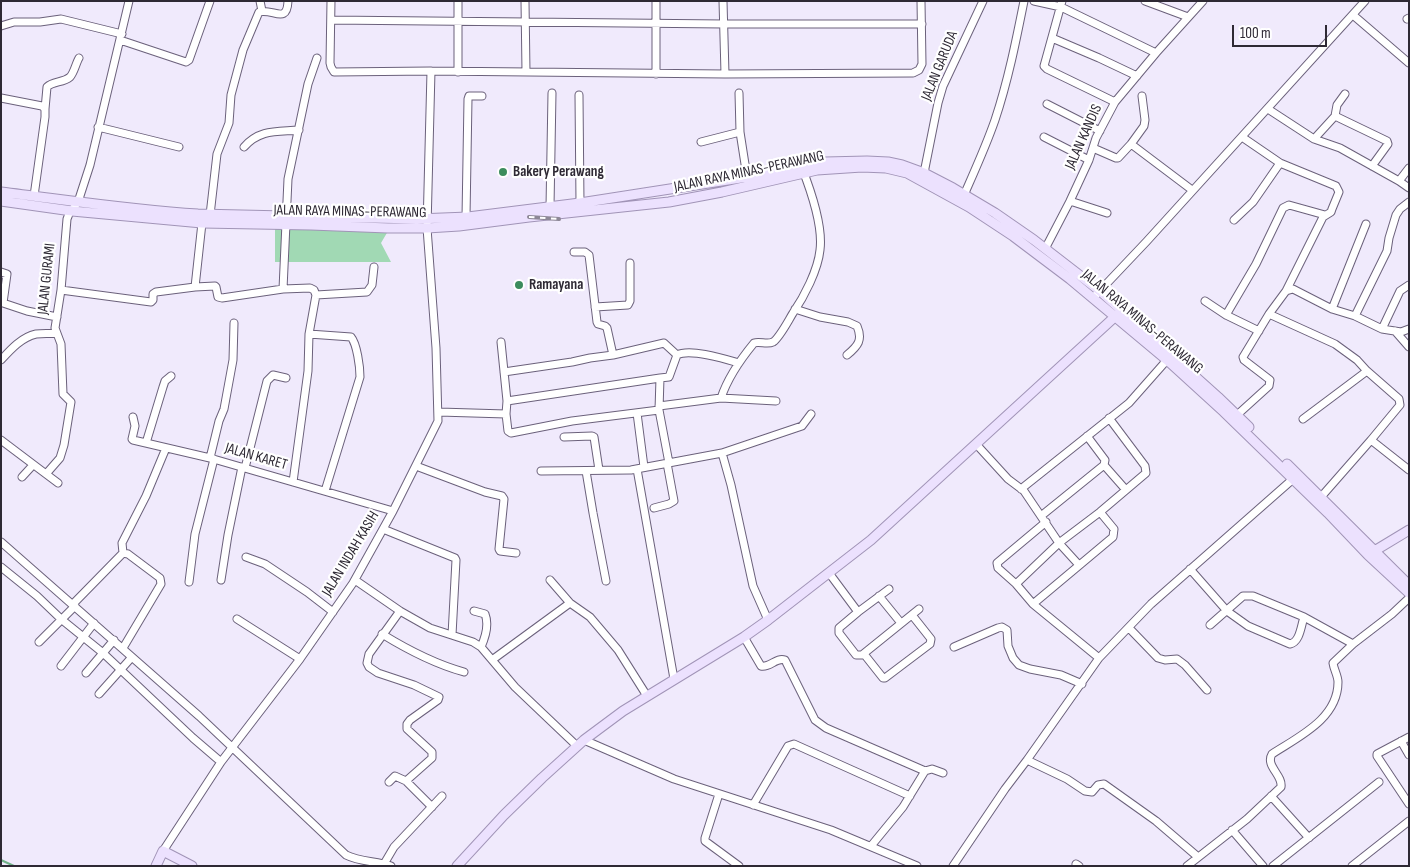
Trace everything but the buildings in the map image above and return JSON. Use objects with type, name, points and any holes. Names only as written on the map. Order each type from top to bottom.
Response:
[{"type":"main road","name":"JALAN RAYA MINAS-PERAWANG","points":[[1,192],[162,212],[286,220],[427,223],[459,226],[668,202],[722,192],[825,162],[881,162],[902,165],[924,173],[995,213],[1045,248],[1100,291],[1118,314],[1224,412],[1328,513],[1409,585]]},
{"type":"main road","name":"JALAN RAYA MINAS-PERAWANG","points":[[427,223],[580,203],[802,169],[862,167],[886,168],[907,173],[969,207],[1013,236],[1093,298],[1118,314],[1171,354],[1321,497],[1409,593]]},
{"type":"main road","name":"JALAN RAYA MINAS-PERAWANG","points":[[1,201],[72,211],[202,223],[286,220]]},
{"type":"main road","points":[[457,866],[504,815],[581,743],[623,711],[744,637],[871,540],[1118,314]]},
{"type":"main road","points":[[1371,553],[1409,530]]},
{"type":"main road","points":[[156,866],[163,851],[192,866]]},
{"type":"street","name":"JALAN GURAMI","points":[[46,474],[60,458],[71,402],[63,394],[61,344],[55,328],[61,290],[66,229],[69,214],[78,202],[90,165],[129,1]]},
{"type":"street","points":[[1,26],[14,22],[40,22],[61,19],[121,37],[188,62],[210,1]]},
{"type":"street","points":[[260,1],[262,11]]},
{"type":"street","points":[[210,215],[217,154],[229,123],[231,94],[240,59],[258,12],[285,13],[288,10],[288,1]]},
{"type":"street","points":[[331,1],[330,63],[334,72],[431,71],[656,74],[913,73],[919,70],[922,64],[921,1]]},
{"type":"street","points":[[458,1],[458,72]]},
{"type":"street","points":[[525,1],[526,72]]},
{"type":"street","points":[[656,1],[656,74]]},
{"type":"street","points":[[723,1],[725,74]]},
{"type":"street","name":"JALAN GARUDA","points":[[924,173],[943,86],[983,1]]},
{"type":"street","points":[[964,195],[984,151],[995,119],[1010,66],[1024,1]]},
{"type":"street","points":[[1034,1],[1062,4],[1156,52]]},
{"type":"street","points":[[1145,1],[1188,17]]},
{"type":"street","name":"JALAN KANDIS","points":[[1045,248],[1070,201],[1100,131],[1115,102],[1156,52],[1203,1]]},
{"type":"street","points":[[1093,298],[1242,138],[1365,1]]},
{"type":"street","points":[[1062,4],[1044,63],[1046,68],[1115,102]]},
{"type":"street","points":[[1354,15],[1409,63]]},
{"type":"street","points":[[330,20],[922,24]]},
{"type":"street","points":[[1052,38],[1137,76]]},
{"type":"street","points":[[34,196],[45,118],[47,87],[52,83],[71,76],[79,58]]},
{"type":"street","points":[[283,289],[288,178],[308,84],[316,58]]},
{"type":"street","name":"JALAN INDAH KASIH","points":[[163,851],[231,747],[300,659],[355,580],[435,430],[439,412],[427,223],[431,71]]},
{"type":"street","points":[[550,207],[552,93]]},
{"type":"street","points":[[739,93],[740,132],[747,177]]},
{"type":"street","points":[[1314,139],[1335,116],[1337,105],[1345,94]]},
{"type":"street","points":[[579,95],[580,203]]},
{"type":"street","points":[[466,217],[468,99],[469,96],[482,96]]},
{"type":"street","points":[[1093,148],[1118,158],[1132,144],[1144,126],[1142,96]]},
{"type":"street","points":[[1,98],[42,106],[45,109]]},
{"type":"street","points":[[1047,104],[1100,131]]},
{"type":"street","points":[[1268,109],[1314,139],[1340,148],[1409,188]]},
{"type":"street","points":[[1335,116],[1387,141],[1388,144],[1372,166]]},
{"type":"street","points":[[98,127],[179,147]]},
{"type":"street","points":[[244,147],[260,134],[299,130]]},
{"type":"street","points":[[701,142],[740,132]]},
{"type":"street","points":[[1044,137],[1089,160]]},
{"type":"street","points":[[1237,415],[1269,386],[1270,380],[1244,360],[1243,357],[1269,314],[1286,291],[1323,217],[1331,212],[1339,192],[1336,186],[1280,163],[1242,138]]},
{"type":"street","points":[[1132,144],[1192,190]]},
{"type":"street","points":[[1234,220],[1253,202],[1280,163]]},
{"type":"street","points":[[1398,181],[1409,168]]},
{"type":"street","points":[[721,398],[726,383],[756,342],[769,343],[775,340],[795,309],[812,277],[818,260],[820,238],[814,204],[802,169]]},
{"type":"street","points":[[1070,201],[1107,213]]},
{"type":"street","points":[[1355,316],[1387,251],[1396,215],[1409,202]]},
{"type":"street","points":[[1226,315],[1256,264],[1284,208],[1289,205],[1325,215]]},
{"type":"street","points":[[195,286],[202,223]]},
{"type":"street","points":[[1332,309],[1366,224]]},
{"type":"street","points":[[574,252],[585,252],[589,255],[598,323],[607,328],[613,355]]},
{"type":"street","points":[[595,307],[628,305],[630,301],[630,263]]},
{"type":"street","points":[[316,295],[366,292],[372,285],[374,267]]},
{"type":"street","points":[[1,272],[7,274],[3,303],[27,312],[57,317]]},
{"type":"street","points":[[1382,328],[1400,291],[1409,285]]},
{"type":"street","points":[[61,290],[146,302],[152,301],[153,294],[156,292],[195,286],[215,286],[218,297],[222,298],[283,289],[310,288],[314,290],[316,295],[309,334],[308,371],[293,482]]},
{"type":"street","points":[[1286,291],[1292,289],[1332,309],[1355,316],[1382,328],[1395,332],[1409,329]]},
{"type":"street","points":[[1205,301],[1226,315],[1259,332]]},
{"type":"street","points":[[795,309],[857,326],[860,339],[857,346],[847,355]]},
{"type":"street","points":[[1269,314],[1336,344],[1358,360],[1367,371],[1399,399],[1400,405],[1321,497]]},
{"type":"street","points":[[189,582],[195,534],[219,422],[224,409],[233,360],[234,323]]},
{"type":"street","points":[[1395,332],[1409,347]]},
{"type":"street","points":[[1,360],[15,345],[27,338],[37,334],[56,333]]},
{"type":"street","points":[[309,334],[351,337],[360,371],[360,378],[326,491]]},
{"type":"street","points":[[501,342],[507,401],[506,414],[508,431],[511,433],[572,421],[637,413],[721,398],[776,402]]},
{"type":"street","points":[[504,372],[613,355],[664,343],[677,355]]},
{"type":"street","points":[[507,401],[669,377],[677,355],[682,352],[712,356],[739,363]]},
{"type":"street","points":[[1021,489],[1129,403],[1167,360]]},
{"type":"street","points":[[1303,419],[1367,371]]},
{"type":"street","points":[[221,580],[228,535],[243,467],[267,381],[273,375],[286,378]]},
{"type":"street","points":[[133,417],[135,426],[132,440],[146,443],[165,381],[171,376]]},
{"type":"street","points":[[654,508],[673,503],[659,408],[660,378]]},
{"type":"street","points":[[439,412],[506,414]]},
{"type":"street","points":[[637,413],[640,468],[674,679]]},
{"type":"street","points":[[541,471],[606,471],[640,468],[722,453],[802,426],[811,414]]},
{"type":"street","points":[[1016,584],[1059,543],[1100,512],[1146,473],[1145,466],[1109,418]]},
{"type":"street","points":[[1087,436],[1105,460],[1104,465],[1126,490]]},
{"type":"street","points":[[564,437],[594,437],[600,470]]},
{"type":"street","points":[[1,440],[58,483]]},
{"type":"street","points":[[1371,440],[1409,470]]},
{"type":"street","name":"JALAN KARET","points":[[146,443],[212,458],[393,511]]},
{"type":"street","points":[[976,444],[1008,479],[1029,496],[1059,543],[1079,565]]},
{"type":"street","points":[[39,642],[123,553],[122,543],[146,496],[166,448]]},
{"type":"street","points":[[722,453],[753,586],[768,620]]},
{"type":"street","points":[[22,477],[33,465]]},
{"type":"street","points":[[1041,516],[1104,465]]},
{"type":"street","points":[[416,466],[485,492],[502,496],[504,499],[498,550],[516,553]]},
{"type":"street","points":[[586,471],[606,581]]},
{"type":"street","points":[[953,866],[1004,789],[1100,658],[1151,604],[1190,569],[1208,556],[1293,479]]},
{"type":"street","points":[[1033,604],[1110,541],[1114,535],[1114,529],[1100,512]]},
{"type":"street","points":[[1046,522],[997,563],[998,568],[1016,584],[1033,604],[1100,658]]},
{"type":"street","points":[[382,530],[455,558],[452,635]]},
{"type":"street","points":[[1,542],[199,716],[346,855],[360,861],[388,865],[394,847],[442,796]]},
{"type":"street","points":[[123,553],[128,554],[162,581],[123,648]]},
{"type":"street","points":[[246,557],[265,564],[333,612]]},
{"type":"street","points":[[1,567],[103,653],[221,762]]},
{"type":"street","points":[[1190,569],[1227,611],[1248,626],[1290,644],[1294,644],[1297,641],[1304,617]]},
{"type":"street","points":[[829,573],[858,612]]},
{"type":"street","points":[[355,580],[430,628],[473,642],[480,647],[515,687],[581,743],[674,779],[830,830],[917,866]]},
{"type":"street","points":[[550,580],[570,603],[590,617],[618,650],[647,696]]},
{"type":"street","points":[[888,588],[839,628],[839,632],[856,655],[864,654],[919,609]]},
{"type":"street","points":[[1210,625],[1243,596],[1250,595],[1304,617],[1353,644]]},
{"type":"street","points":[[879,596],[902,623]]},
{"type":"street","points":[[1187,866],[1246,819],[1281,787],[1282,781],[1270,762],[1272,754],[1311,729],[1328,712],[1336,699],[1338,682],[1334,663],[1353,644],[1392,614],[1409,598]]},
{"type":"street","points":[[492,660],[570,603]]},
{"type":"street","points":[[400,610],[368,654],[367,663],[369,667],[378,673],[414,685],[439,697],[438,700],[407,724],[407,729],[433,755],[406,781]]},
{"type":"street","points":[[474,612],[485,614],[487,617],[485,637],[480,647]]},
{"type":"street","points":[[864,654],[883,678],[885,678],[930,644],[931,639],[912,615]]},
{"type":"street","points":[[237,619],[300,659]]},
{"type":"street","points":[[61,666],[94,623]]},
{"type":"street","points":[[954,647],[1002,627],[1007,630],[1008,646],[1019,665],[1030,669],[1061,674],[1082,684]]},
{"type":"street","points":[[1129,628],[1158,658],[1165,660],[1177,659],[1185,665],[1207,690]]},
{"type":"street","points":[[382,634],[412,652],[464,672]]},
{"type":"street","points":[[744,637],[761,666],[768,666],[779,659],[785,660],[815,720],[826,728],[925,771],[932,769],[943,773]]},
{"type":"street","points":[[86,673],[114,640]]},
{"type":"street","points":[[99,694],[132,656]]},
{"type":"street","points":[[1409,737],[1377,754],[1409,804]]},
{"type":"street","points":[[1401,741],[1409,755]]},
{"type":"street","points":[[753,805],[788,746],[794,744],[910,796]]},
{"type":"street","points":[[1027,760],[1067,779],[1085,791],[1092,792],[1098,785],[1104,784],[1156,821],[1198,857]]},
{"type":"street","points":[[871,846],[903,807],[925,771]]},
{"type":"street","points":[[389,782],[395,776],[406,781],[432,807]]},
{"type":"street","points":[[1273,866],[1379,782]]},
{"type":"street","points":[[718,794],[705,841],[739,866]]},
{"type":"street","points":[[1271,796],[1308,838]]},
{"type":"street","points":[[1352,866],[1409,822]]},
{"type":"street","points":[[1232,830],[1262,866]]},
{"type":"green space","points":[[275,222],[391,226],[381,243],[391,262],[275,262]]},
{"type":"waterway","points":[[1,860],[14,866]]},
{"type":"railway","points":[[529,217],[559,219]]},
{"type":"place","name":"Bakery Perawang","points":[[503,172]]},
{"type":"place","name":"Ramayana","points":[[519,285]]}]
